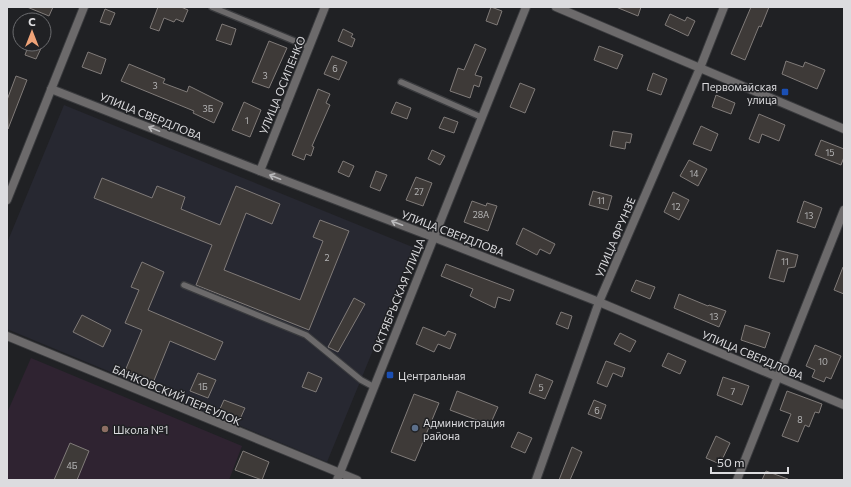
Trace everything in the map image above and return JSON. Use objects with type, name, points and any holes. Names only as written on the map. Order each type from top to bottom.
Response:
[{"type":"street","points":[[7,200],[84,7]]},
{"type":"street","name":"УЛИЦА ОСИПЕНКО","points":[[260,171],[325,7]]},
{"type":"street","name":"ОКТЯБРЬСКАЯ УЛИЦА","points":[[338,477],[526,7]]},
{"type":"street","points":[[556,7],[844,129]]},
{"type":"street","name":"УЛИЦА ФРУНЗЕ","points":[[536,480],[599,302],[700,68],[724,7]]},
{"type":"street","name":"УЛИЦА СВЕРДЛОВА","points":[[51,89],[599,302],[844,405]]},
{"type":"street","points":[[737,480],[844,210]]},
{"type":"street","name":"БАНКОВСКИЙ ПЕРЕУЛОК","points":[[7,336],[338,477],[357,480]]},
{"type":"lane","points":[[212,7],[309,47]]},
{"type":"lane","points":[[401,82],[481,117]]},
{"type":"lane","points":[[184,285],[306,335],[361,380],[374,387]]},
{"type":"shaded area","points":[[64,105],[415,248],[327,462],[7,329],[7,243]]},
{"type":"shaded area","name":"Школа №1","points":[[31,358],[242,446],[229,480],[7,480],[7,413]]},
{"type":"building","points":[[27,7],[53,7],[51,12],[39,12]]},
{"type":"building","points":[[158,7],[181,7],[188,10],[183,22],[176,19],[174,22],[164,18],[159,31],[150,28]]},
{"type":"building","points":[[491,7],[502,11],[497,25],[486,21]]},
{"type":"building","points":[[616,7],[641,7],[638,16]]},
{"type":"building","points":[[751,7],[769,7],[761,27],[759,26],[745,60],[731,54]]},
{"type":"building","points":[[105,9],[115,13],[110,25],[100,22]]},
{"type":"building","points":[[670,14],[685,21],[687,17],[695,21],[688,36],[665,25]]},
{"type":"building","points":[[222,24],[236,29],[231,45],[216,40]]},
{"type":"building","points":[[343,29],[353,34],[351,37],[355,39],[352,47],[338,41]]},
{"type":"building","points":[[269,41],[287,48],[269,88],[252,82]]},
{"type":"building","points":[[475,44],[486,49],[475,75],[482,77],[479,87],[474,85],[470,98],[450,91],[458,68],[464,70]]},
{"type":"building","points":[[599,46],[623,55],[617,69],[594,60]]},
{"type":"building","points":[[26,52],[39,52],[36,59],[25,55]]},
{"type":"building","points":[[88,52],[106,59],[101,74],[82,67]]},
{"type":"building","points":[[332,56],[347,62],[339,80],[324,74]]},
{"type":"building","points":[[786,61],[803,67],[805,62],[825,70],[817,89],[782,74]]},
{"type":"building","points":[[129,64],[165,79],[163,83],[187,92],[189,86],[223,103],[214,123],[193,113],[194,111],[121,81]]},
{"type":"building","points":[[653,73],[667,79],[661,95],[647,90]]},
{"type":"building","points":[[16,76],[27,80],[8,129],[7,100]]},
{"type":"building","points":[[520,83],[535,89],[525,113],[510,107]]},
{"type":"building","points":[[318,89],[330,94],[326,103],[330,105],[312,146],[314,147],[311,156],[306,154],[304,160],[292,155]]},
{"type":"building","points":[[716,95],[735,103],[731,114],[712,107]]},
{"type":"building","points":[[244,102],[261,110],[250,137],[232,130]]},
{"type":"building","points":[[396,102],[411,108],[407,119],[391,113]]},
{"type":"building","points":[[759,114],[785,125],[779,141],[762,134],[759,143],[749,139]]},
{"type":"building","points":[[444,117],[458,122],[454,133],[439,128]]},
{"type":"building","points":[[701,126],[718,134],[711,151],[693,144]]},
{"type":"building","points":[[613,131],[632,134],[630,143],[626,142],[625,149],[610,146]]},
{"type":"building","points":[[821,140],[844,149],[844,157],[841,165],[815,155]]},
{"type":"building","points":[[432,150],[445,156],[440,165],[428,159]]},
{"type":"building","points":[[689,160],[707,169],[698,186],[680,176]]},
{"type":"building","points":[[343,161],[354,166],[349,177],[338,172]]},
{"type":"building","points":[[376,171],[387,175],[380,191],[370,187]]},
{"type":"building","points":[[416,177],[432,183],[423,206],[406,200]]},
{"type":"building","points":[[102,178],[152,198],[157,186],[185,197],[181,209],[220,225],[236,186],[280,204],[272,224],[246,213],[224,270],[300,300],[323,241],[313,237],[320,220],[349,231],[309,330],[196,285],[212,245],[94,198]]},
{"type":"building","points":[[593,191],[612,196],[608,210],[589,205]]},
{"type":"building","points":[[673,192],[689,200],[679,220],[664,212]]},
{"type":"building","points":[[472,201],[486,206],[487,203],[497,206],[488,231],[464,222]]},
{"type":"building","points":[[804,201],[822,208],[815,228],[797,222]]},
{"type":"building","points":[[523,228],[555,244],[550,254],[540,249],[537,255],[516,244]]},
{"type":"building","points":[[777,250],[798,255],[795,267],[788,268],[784,282],[769,278]]},
{"type":"building","points":[[142,262],[164,272],[148,310],[223,342],[215,360],[170,341],[153,383],[125,371],[142,330],[125,323],[139,290],[131,287]]},
{"type":"building","points":[[446,264],[514,290],[510,301],[498,297],[495,308],[470,296],[473,289],[441,276]]},
{"type":"building","points":[[844,267],[844,294],[834,290]]},
{"type":"building","points":[[636,280],[655,287],[650,299],[631,291]]},
{"type":"building","points":[[679,294],[708,306],[709,305],[726,311],[719,327],[674,308]]},
{"type":"building","points":[[354,298],[365,304],[338,352],[328,347]]},
{"type":"building","points":[[561,312],[572,316],[568,329],[556,324]]},
{"type":"building","points":[[82,315],[111,330],[103,347],[73,332]]},
{"type":"building","points":[[745,325],[770,333],[765,348],[741,340]]},
{"type":"building","points":[[423,327],[445,336],[448,331],[456,334],[450,349],[438,344],[434,352],[416,344]]},
{"type":"building","points":[[620,333],[636,341],[630,352],[614,344]]},
{"type":"building","points":[[815,345],[841,356],[831,379],[826,377],[824,382],[812,377],[815,370],[806,366]]},
{"type":"building","points":[[668,353],[686,361],[680,374],[662,366]]},
{"type":"building","points":[[606,361],[625,368],[622,377],[613,373],[607,387],[597,383]]},
{"type":"building","points":[[308,372],[322,378],[316,392],[302,387]]},
{"type":"building","points":[[198,373],[216,380],[208,398],[190,391]]},
{"type":"building","points":[[536,374],[553,381],[545,399],[529,393]]},
{"type":"building","points":[[723,377],[749,386],[742,405],[717,395]]},
{"type":"building","points":[[457,391],[498,407],[490,425],[450,410]]},
{"type":"building","points":[[787,391],[822,404],[819,413],[815,412],[809,427],[805,425],[798,442],[782,436],[791,414],[780,410]]},
{"type":"building","name":"Администрация района","points":[[414,394],[439,403],[415,461],[391,452]]},
{"type":"building","points":[[224,400],[245,408],[240,419],[219,411]]},
{"type":"building","points":[[594,400],[606,405],[601,419],[588,414]]},
{"type":"building","points":[[518,432],[532,438],[525,453],[511,447]]},
{"type":"building","points":[[716,436],[730,443],[720,464],[706,458]]},
{"type":"building","points":[[70,443],[89,451],[77,480],[54,480]]},
{"type":"building","points":[[572,447],[582,452],[570,480],[559,480]]},
{"type":"building","points":[[243,451],[269,462],[262,480],[235,470]]},
{"type":"building","points":[[766,471],[788,479],[788,480],[762,480]]},
{"type":"place","name":"Первомайская улица","points":[[785,92]]},
{"type":"place","name":"Центральная","points":[[390,375]]},
{"type":"place","name":"Администрация района","points":[[415,428]]},
{"type":"place","name":"Школа №1","points":[[105,429]]}]
